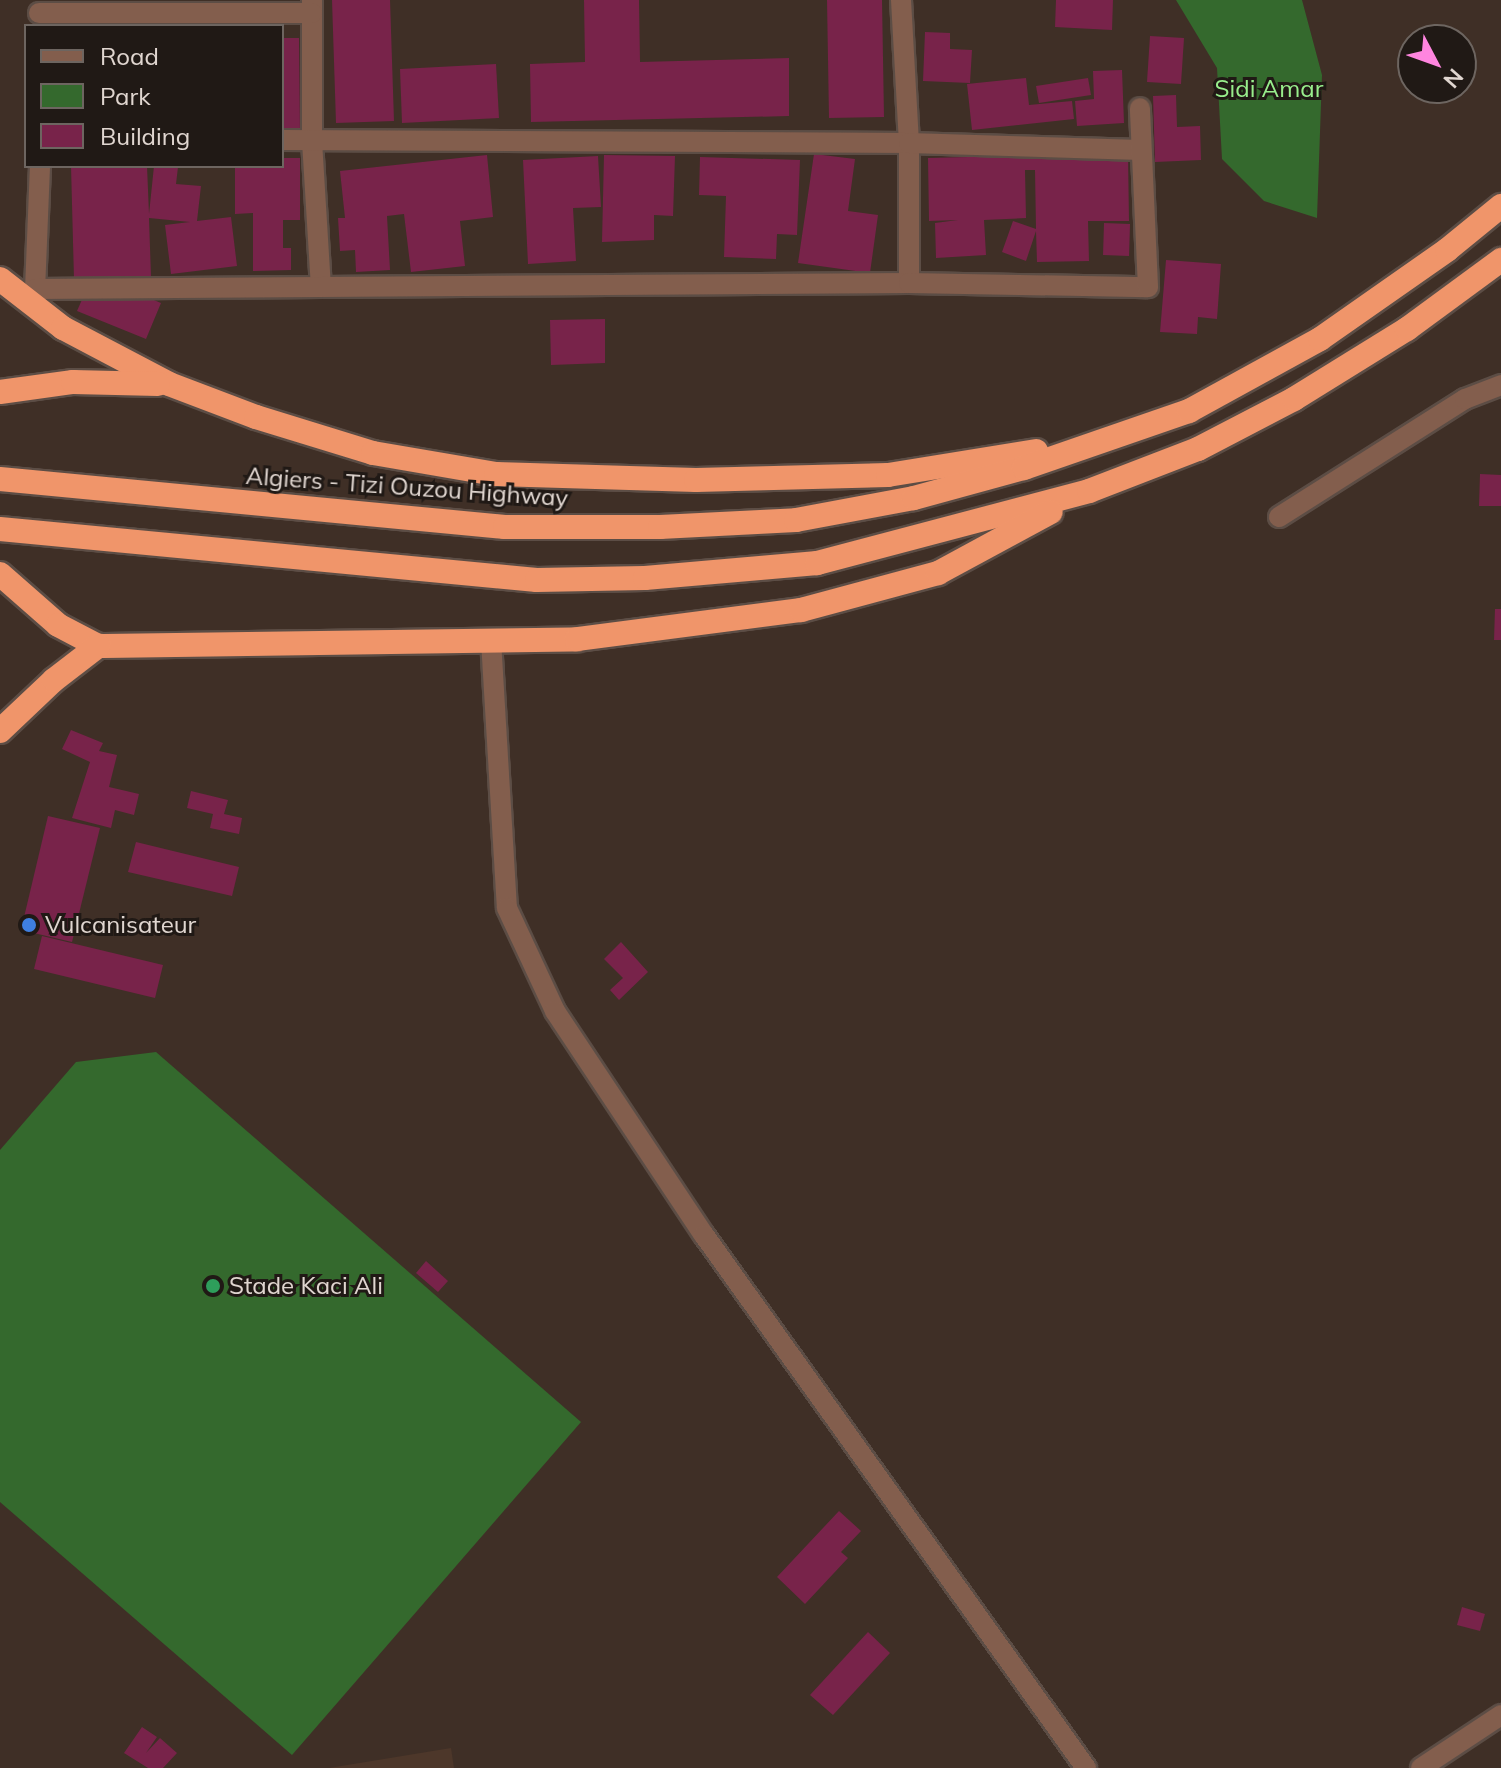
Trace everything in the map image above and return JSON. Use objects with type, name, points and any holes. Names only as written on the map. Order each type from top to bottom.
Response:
[{"type":"highway","name":"Algiers - Tizi Ouzou Highway","points":[[0,479],[505,527],[660,527],[796,520],[914,498],[1024,468],[1189,411],[1320,339],[1447,250],[1501,206]]},
{"type":"highway","points":[[0,529],[537,580],[645,578],[817,563],[1089,491],[1198,449],[1294,399],[1407,329],[1501,260]]},
{"type":"highway","points":[[0,279],[63,328],[169,384],[256,417],[373,453],[496,474],[696,480],[888,475],[1109,439]]},
{"type":"highway","points":[[0,392],[73,382],[169,384]]},
{"type":"highway","points":[[0,574],[58,625],[98,646],[577,639],[801,610],[938,573],[1089,491]]},
{"type":"highway","points":[[0,731],[54,680],[98,646]]},
{"type":"street","points":[[901,0],[909,143],[909,283]]},
{"type":"street","points":[[39,13],[312,6],[312,141],[321,287]]},
{"type":"street","points":[[40,168],[35,289],[909,283],[1148,287],[1140,108]]},
{"type":"street","points":[[284,140],[909,143],[1141,150]]},
{"type":"street","points":[[1279,517],[1465,399],[1501,385]]},
{"type":"street","points":[[491,640],[507,908],[555,1011],[704,1235],[1086,1768]]},
{"type":"street","points":[[1421,1768],[1501,1715]]},
{"type":"shaded area","points":[[451,1748],[454,1768],[329,1768]]},
{"type":"green space","name":"Sidi Amar","points":[[1176,0],[1302,0],[1322,75],[1317,218],[1264,201],[1222,159],[1217,68]]},
{"type":"green space","name":"Stade Kaci Ali","points":[[156,1052],[581,1422],[292,1755],[0,1502],[0,1150],[76,1062]]},
{"type":"building","points":[[332,0],[390,0],[394,121],[336,123]]},
{"type":"building","points":[[584,0],[639,0],[640,62],[789,58],[789,116],[531,122],[530,64],[585,62]]},
{"type":"building","points":[[827,0],[882,0],[884,117],[829,118]]},
{"type":"building","points":[[1056,0],[1113,0],[1112,30],[1055,27]]},
{"type":"building","points":[[196,20],[197,24],[160,24]]},
{"type":"building","points":[[925,32],[950,33],[950,49],[972,50],[970,83],[923,81]]},
{"type":"building","points":[[1150,36],[1184,38],[1181,84],[1147,82]]},
{"type":"building","points":[[284,38],[299,38],[300,134],[284,134]]},
{"type":"building","points":[[496,64],[499,118],[402,123],[400,69]]},
{"type":"building","points":[[1122,70],[1124,123],[1077,126],[1075,101],[1094,99],[1093,71]]},
{"type":"building","points":[[1026,78],[1029,105],[1072,101],[1074,119],[972,130],[967,84]]},
{"type":"building","points":[[1088,78],[1091,95],[1039,103],[1036,86]]},
{"type":"building","points":[[1176,95],[1177,127],[1200,126],[1201,160],[1155,162],[1153,96]]},
{"type":"building","points":[[1128,153],[1129,221],[1088,221],[1089,261],[1037,262],[1036,231],[1026,261],[1002,252],[1013,221],[1036,229],[1035,170],[1025,170],[1026,218],[984,220],[986,255],[936,258],[935,223],[958,220],[929,221],[928,158]]},
{"type":"building","points":[[814,154],[855,159],[848,211],[878,215],[870,273],[798,263]]},
{"type":"building","points":[[487,155],[493,217],[460,221],[465,266],[411,272],[404,214],[387,216],[390,270],[356,272],[355,250],[340,251],[338,218],[345,218],[340,171]]},
{"type":"building","points":[[604,155],[675,156],[673,216],[654,215],[654,240],[602,242]]},
{"type":"building","points":[[598,156],[601,207],[573,208],[576,261],[528,264],[523,160]]},
{"type":"building","points":[[700,157],[800,160],[797,235],[777,234],[776,259],[724,257],[726,196],[699,195]]},
{"type":"building","points":[[284,158],[300,158],[300,220],[283,220],[283,248],[291,248],[291,270],[253,271],[253,213],[235,214],[235,168],[284,168]]},
{"type":"building","points":[[71,168],[147,168],[149,214],[154,168],[178,168],[176,184],[201,186],[197,221],[231,217],[237,266],[171,274],[165,225],[190,222],[149,218],[151,277],[101,278],[161,303],[146,339],[77,311],[91,279],[74,279]]},
{"type":"building","points":[[1104,223],[1130,224],[1129,256],[1103,255]]},
{"type":"building","points":[[1166,260],[1221,264],[1217,319],[1198,317],[1197,334],[1160,332]]},
{"type":"building","points":[[605,319],[605,363],[551,365],[550,320]]},
{"type":"building","points":[[1480,474],[1501,475],[1501,506],[1479,506]]},
{"type":"building","points":[[1495,609],[1501,609],[1501,640],[1494,640]]},
{"type":"building","points":[[71,730],[103,743],[99,751],[117,755],[109,787],[139,794],[134,815],[115,810],[111,828],[72,818],[90,762],[62,749]]},
{"type":"building","points":[[191,791],[228,800],[224,814],[242,818],[239,834],[210,828],[213,814],[187,808]]},
{"type":"building","points":[[48,816],[100,828],[72,942],[21,930]]},
{"type":"building","points":[[136,842],[239,867],[232,896],[128,872]]},
{"type":"building","points":[[42,936],[163,965],[155,998],[34,969]]},
{"type":"building","points":[[621,942],[648,972],[619,1000],[610,990],[623,978],[604,959]]},
{"type":"building","points":[[426,1261],[448,1281],[438,1292],[416,1273]]},
{"type":"building","points":[[839,1511],[861,1531],[841,1552],[848,1558],[805,1604],[777,1577]]},
{"type":"building","points":[[1462,1607],[1485,1614],[1480,1631],[1457,1625]]},
{"type":"building","points":[[868,1632],[890,1653],[833,1715],[810,1695]]},
{"type":"building","points":[[142,1727],[157,1737],[146,1753],[160,1738],[177,1753],[163,1768],[148,1768],[124,1753]]},
{"type":"place","name":"Vulcanisateur","points":[[29,925]]},
{"type":"place","name":"Stade Kaci Ali","points":[[213,1286]]}]
